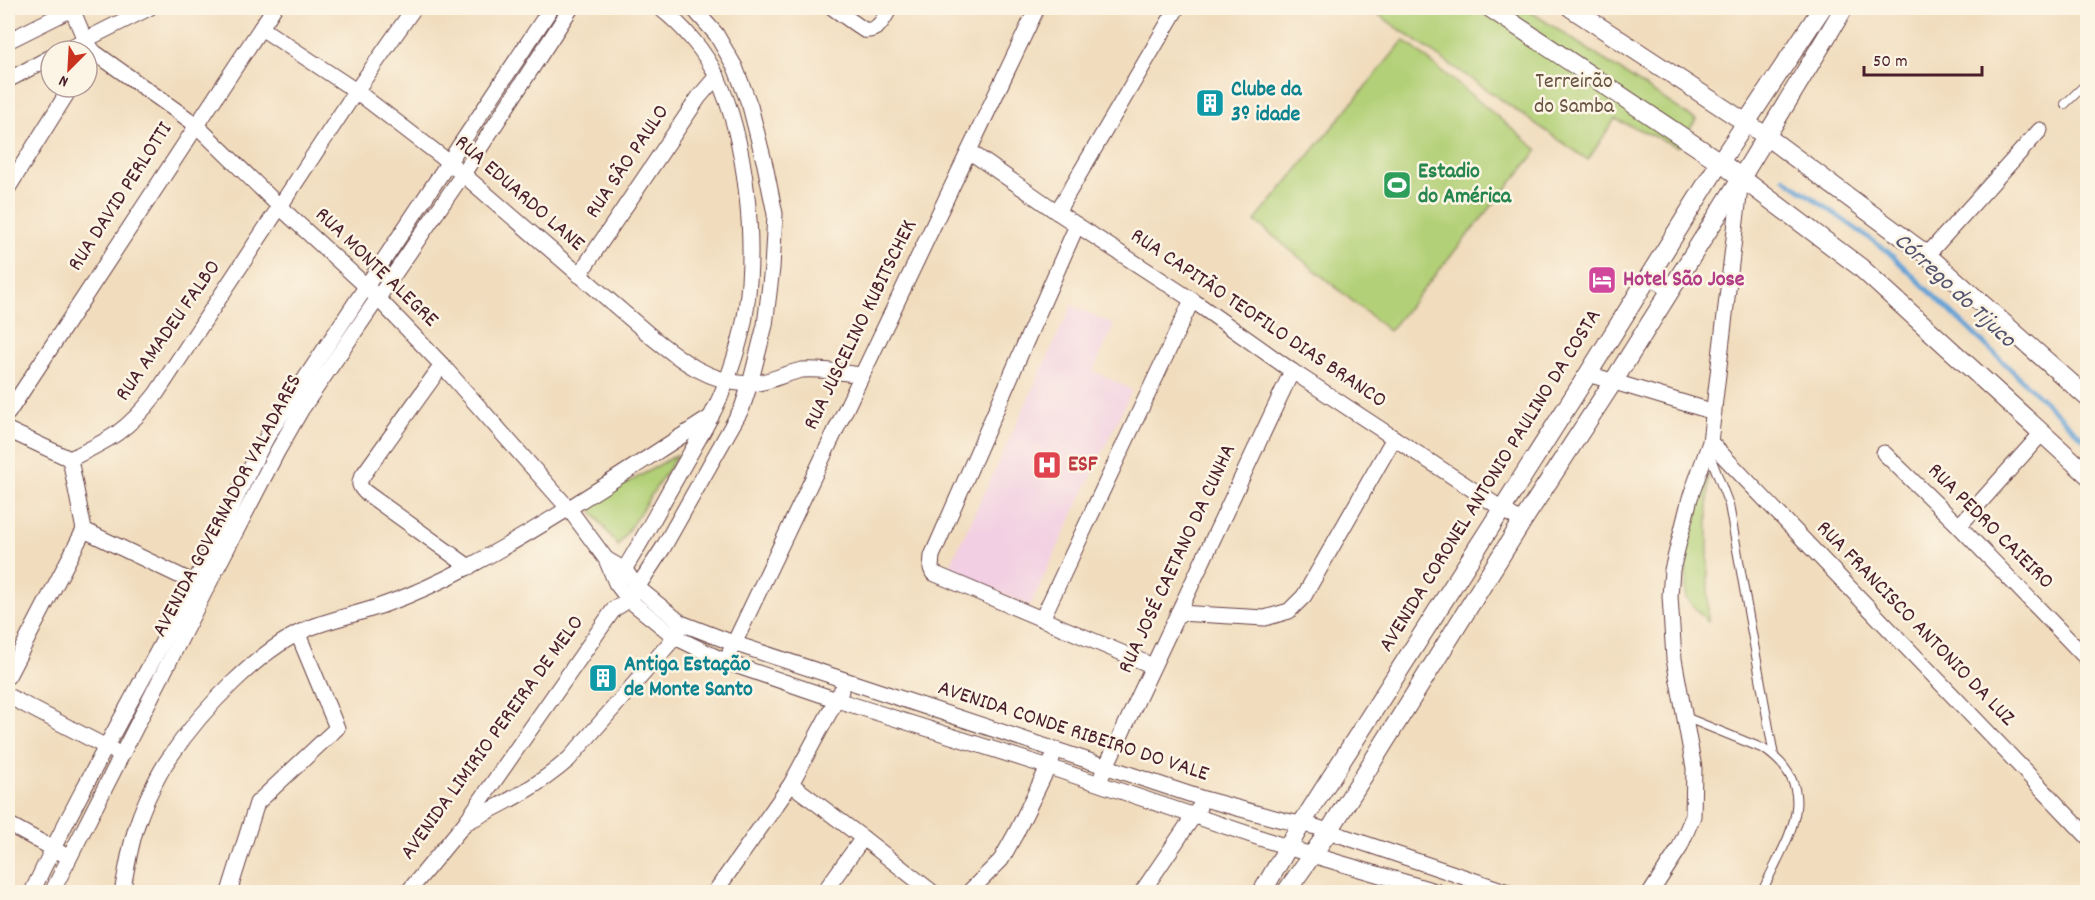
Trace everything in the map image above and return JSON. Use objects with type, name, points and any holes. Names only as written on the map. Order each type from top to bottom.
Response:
[{"type":"street","points":[[8,41],[73,8],[85,39]]},
{"type":"street","name":"RUA DAVID PERLOTTI","points":[[8,413],[195,124],[274,8]]},
{"type":"street","name":"RUA AMADEU FALBO","points":[[70,459],[104,443],[138,418],[414,8]]},
{"type":"street","name":"AVENIDA GOVERNADOR VALADARES","points":[[32,892],[52,848],[106,747],[314,390],[450,163],[551,8]]},
{"type":"street","name":"AVENIDA GOVERNADOR VALADARES","points":[[52,892],[121,754],[200,586],[258,453],[290,401],[463,174],[571,8]]},
{"type":"street","name":"AVENIDA LIMIRIO PEREIRA DE MELO","points":[[614,609],[620,576],[711,417],[727,380],[746,312],[750,279],[745,183],[735,125],[717,76],[694,42],[660,8]]},
{"type":"street","name":"AVENIDA LIMIRIO PEREIRA DE MELO","points":[[408,892],[465,823],[614,609],[633,593],[663,548],[730,430],[742,408],[750,384],[765,325],[772,268],[774,214],[763,155],[750,106],[716,34],[693,8]]},
{"type":"street","points":[[833,8],[864,30],[876,29],[890,8]]},
{"type":"street","points":[[1057,212],[1177,8]]},
{"type":"street","points":[[1490,8],[1720,162],[1880,284],[2088,475]]},
{"type":"street","points":[[1571,8],[1766,136],[1926,255],[2088,398]]},
{"type":"street","name":"AVENIDA CORONEL ANTONIO PAULINO DA COSTA","points":[[1262,892],[1302,824],[1720,162],[1822,8]]},
{"type":"street","points":[[1286,892],[1329,831],[1522,522],[1742,178],[1844,8]]},
{"type":"street","points":[[99,43],[143,9]]},
{"type":"street","name":"RUA JUSCELINO KUBITSCHEK","points":[[726,662],[1034,9]]},
{"type":"street","name":"RUA EDUARDO LANE","points":[[261,28],[356,91],[450,163],[682,361],[712,377],[750,384]]},
{"type":"street","name":"RUA MONTE ALEGRE","points":[[99,58],[195,124],[281,208],[373,292],[442,365],[569,509],[633,593]]},
{"type":"street","points":[[8,80],[39,63]]},
{"type":"street","name":"RUA SÃO PAULO","points":[[579,275],[699,97],[717,76]]},
{"type":"street","points":[[8,188],[64,99]]},
{"type":"street","points":[[1926,255],[2040,130]]},
{"type":"street","name":"RUA CAPITÃO TEOFILO DIAS BRANCO","points":[[969,151],[1057,212],[1192,300],[1292,370],[1522,522]]},
{"type":"street","points":[[1651,892],[1679,849],[1694,816],[1694,768],[1674,659],[1670,596],[1672,570],[1690,498],[1709,445],[1742,178]]},
{"type":"street","points":[[1077,225],[932,556],[931,568],[933,573],[1153,666]]},
{"type":"street","points":[[1648,276],[1670,290]]},
{"type":"street","points":[[1042,619],[1192,300]]},
{"type":"street","points":[[442,365],[359,481],[365,492],[469,567]]},
{"type":"street","points":[[750,384],[801,370],[813,369],[862,375]]},
{"type":"street","name":"RUA JOSÉ CAETANO DA CUNHA","points":[[1098,784],[1292,370]]},
{"type":"street","points":[[1588,374],[1713,412]]},
{"type":"street","points":[[122,892],[138,822],[168,759],[195,723],[263,656],[311,627],[385,605],[469,567],[569,509],[711,417]]},
{"type":"street","points":[[8,430],[70,459],[84,530],[8,676]]},
{"type":"street","points":[[1959,526],[2042,433]]},
{"type":"street","points":[[1178,613],[1266,618],[1288,611],[1304,596],[1395,438]]},
{"type":"street","name":"RUA FRANCISCO ANTONIO DA LUZ","points":[[1709,445],[2088,837]]},
{"type":"street","name":"RUA PEDRO CAIEIRO","points":[[1884,453],[1959,526],[2088,660]]},
{"type":"street","points":[[246,477],[261,484]]},
{"type":"street","points":[[84,530],[200,586]]},
{"type":"street","name":"AVENIDA CONDE RIBEIRO DO VALE","points":[[633,593],[681,623],[733,644],[1054,751],[1105,765],[1204,800],[1329,831],[1392,852],[1477,887],[1508,892]]},
{"type":"street","name":"AVENIDA CONDE RIBEIRO DO VALE","points":[[633,593],[675,637],[726,662],[837,700],[1049,767],[1288,848],[1438,892]]},
{"type":"street","points":[[465,823],[523,794],[550,776],[569,759],[675,637],[681,623]]},
{"type":"street","points":[[229,892],[256,803],[337,728],[298,634]]},
{"type":"street","points":[[715,892],[791,784],[846,680]]},
{"type":"street","points":[[8,696],[121,754]]},
{"type":"street","points":[[969,892],[1001,860],[1049,767],[1054,751]]},
{"type":"street","points":[[791,784],[932,892]]},
{"type":"street","points":[[1142,892],[1195,817],[1204,800]]},
{"type":"street","points":[[8,824],[69,856]]},
{"type":"street","points":[[824,892],[863,837]]},
{"type":"street","points":[[1383,876],[1392,852]]},
{"type":"lane","points":[[2065,104],[2088,82]]},
{"type":"lane","points":[[1709,445],[1730,505],[1774,756]]},
{"type":"lane","points":[[1684,717],[1748,742],[1774,756],[1791,776],[1796,793],[1797,812],[1787,841],[1762,892]]},
{"type":"shaded area","name":"ESF","points":[[1072,305],[1114,325],[1093,371],[1132,390],[1030,606],[949,568]]},
{"type":"green space","name":"Terreirão do Samba","points":[[1369,8],[1525,8],[1696,120],[1678,147],[1615,119],[1588,160]]},
{"type":"green space","name":"Estadio do América","points":[[1404,40],[1538,150],[1389,331],[1255,221]]},
{"type":"green space","points":[[678,454],[618,546],[588,506]]},
{"type":"green space","points":[[1708,457],[1708,622],[1686,598],[1686,551],[1694,499]]},
{"type":"waterway","name":"Córrego do Tijuco","points":[[1784,178],[1886,250],[2088,443]]},
{"type":"place","name":"Clube da 3º idade","points":[[1210,103]]},
{"type":"place","name":"Estadio do América","points":[[1397,185]]},
{"type":"place","name":"Hotel São Jose","points":[[1602,280]]},
{"type":"place","name":"ESF","points":[[1047,465]]},
{"type":"place","name":"Antiga Estação de Monte Santo","points":[[603,678]]}]
